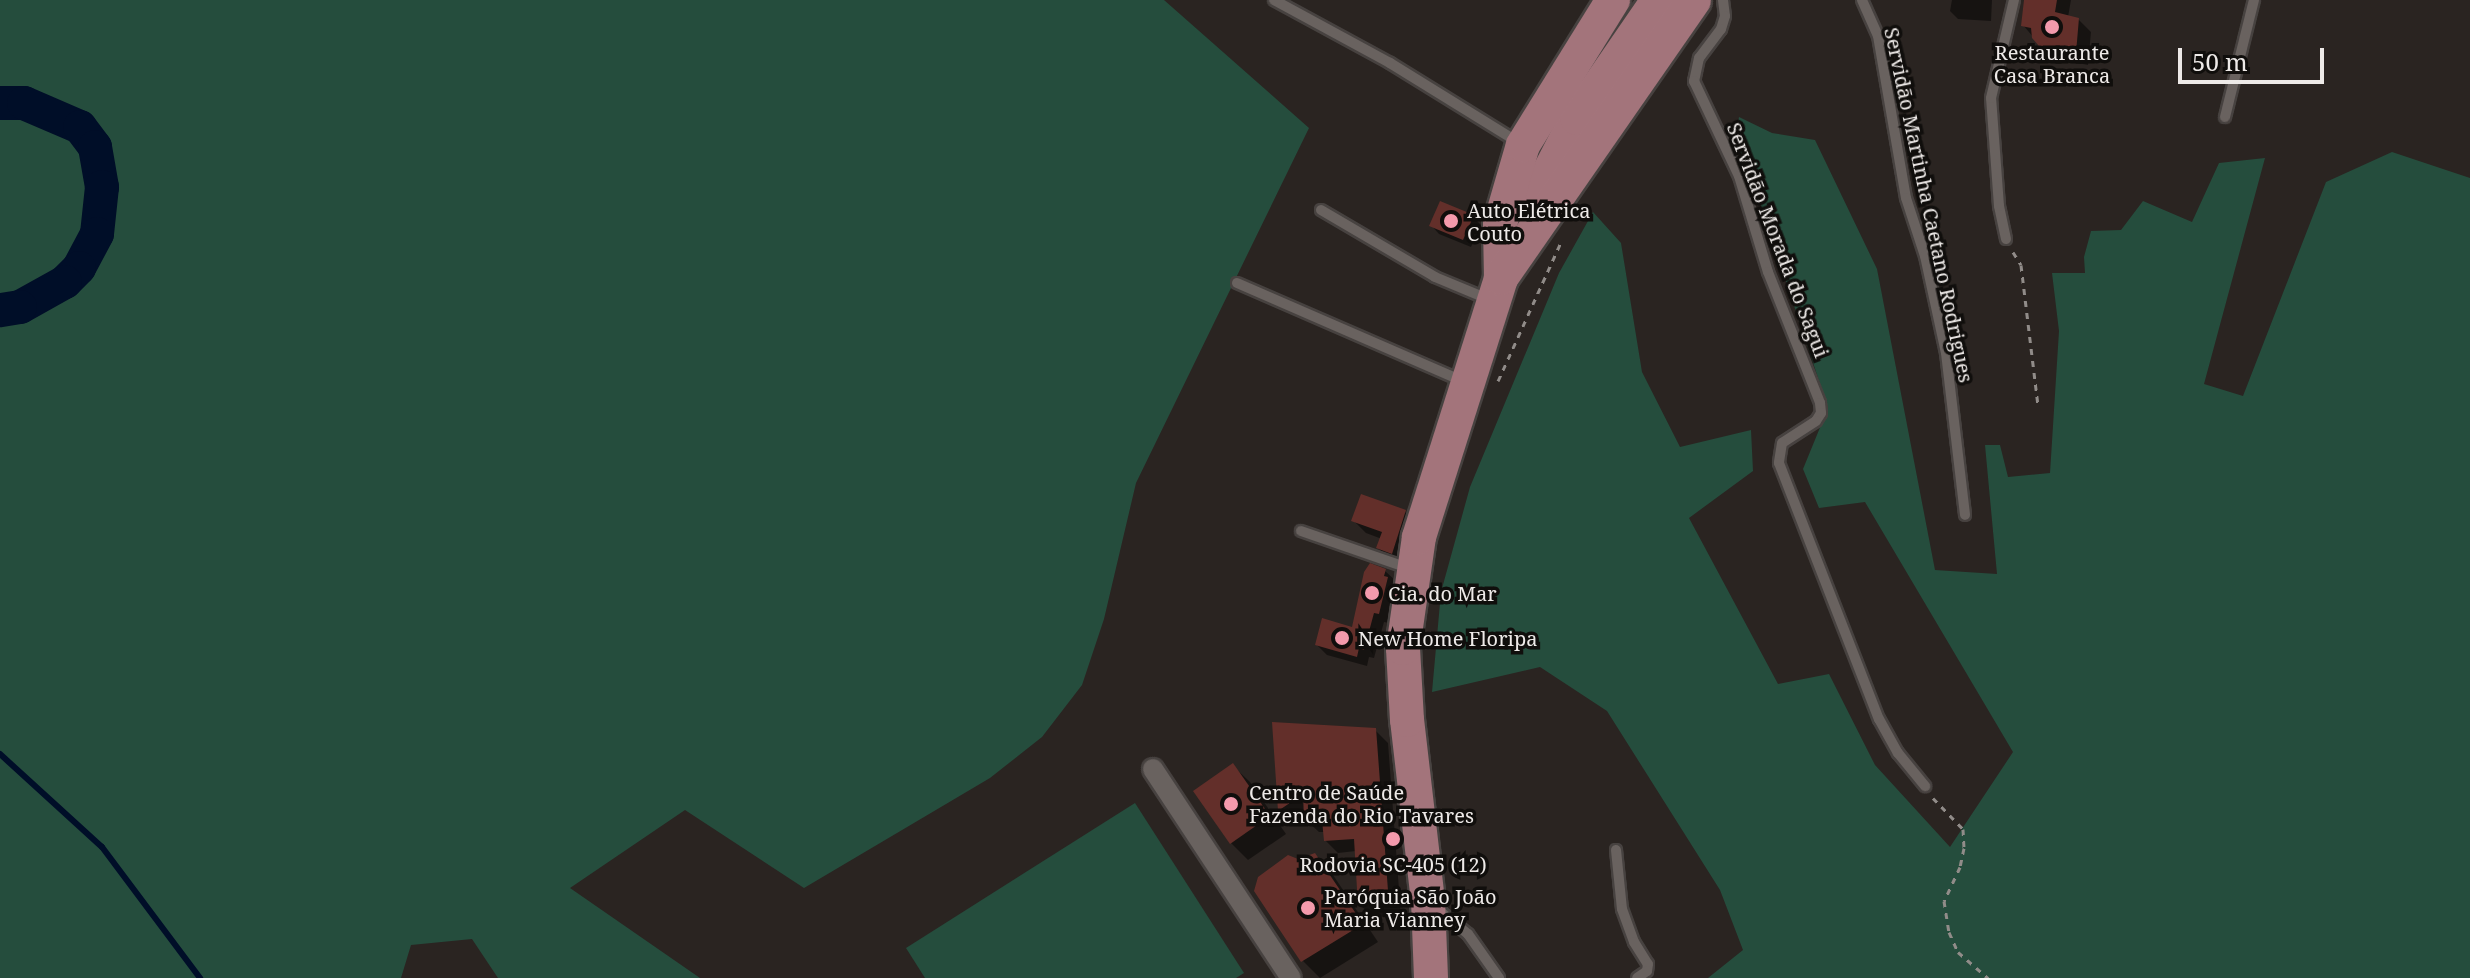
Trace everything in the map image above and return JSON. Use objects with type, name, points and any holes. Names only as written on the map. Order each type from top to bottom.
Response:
[{"type":"main road","points":[[1431,978],[1428,901],[1404,681],[1403,648],[1413,570],[1480,387],[1497,290],[1500,224],[1523,145],[1613,0]]},
{"type":"main road","points":[[1497,290],[1515,243],[1562,144],[1658,0]]},
{"type":"main road","points":[[1497,290],[1694,0]]},
{"type":"street","points":[[1153,769],[1291,978]]},
{"type":"lane","points":[[1274,0],[1400,68],[1523,145]]},
{"type":"lane","name":"Servidão Morada do Sagui","points":[[1723,0],[1725,16],[1721,29],[1699,58],[1694,81],[1739,176],[1768,272],[1820,403],[1821,413],[1816,421],[1782,443],[1779,463],[1879,719],[1898,753],[1925,786]]},
{"type":"lane","name":"Servidão Martinha Caetano Rodrigues","points":[[1862,0],[1878,36],[1906,198],[1925,256],[1946,353],[1965,515]]},
{"type":"lane","points":[[2006,239],[1999,206],[1991,98],[2014,0]]},
{"type":"lane","points":[[2225,117],[2254,0]]},
{"type":"lane","points":[[1321,210],[1435,277],[1497,290]]},
{"type":"lane","points":[[1237,283],[1480,387]]},
{"type":"lane","points":[[1301,531],[1413,570]]},
{"type":"lane","points":[[1616,850],[1622,909],[1634,942],[1648,964],[1647,971],[1637,978]]},
{"type":"lane","points":[[1428,901],[1468,934],[1499,978]]},
{"type":"path","points":[[1480,387],[1563,237]]},
{"type":"path","points":[[2006,239],[2021,265],[2038,405]]},
{"type":"path","points":[[1925,786],[1963,829],[1964,848],[1960,867],[1944,901],[1949,932],[1958,952],[1988,978]]},
{"type":"green space","points":[[0,0],[1164,0],[1309,128],[1136,483],[1104,619],[1082,685],[1042,737],[990,778],[804,888],[685,810],[570,888],[700,978],[498,978],[472,939],[411,945],[401,978],[0,978]]},
{"type":"green space","points":[[1739,117],[1772,133],[1815,140],[1877,269],[1935,570],[1997,574],[1985,445],[2000,445],[2008,477],[2050,473],[2059,331],[2052,273],[2085,273],[2084,257],[2091,231],[2121,230],[2143,201],[2192,222],[2219,163],[2265,158],[2204,384],[2243,396],[2326,182],[2392,152],[2470,178],[2470,978],[1708,978],[1743,950],[1720,890],[1607,711],[1540,667],[1432,692],[1441,592],[1470,487],[1559,273],[1593,212],[1621,243],[1642,372],[1680,447],[1751,430],[1753,471],[1689,518],[1778,684],[1829,674],[1875,765],[1950,847],[2013,752],[1865,502],[1819,508],[1803,469],[1828,408],[1749,170],[1735,141]]},
{"type":"green space","points":[[1135,803],[1244,973],[1236,978],[925,978],[906,948]]},
{"type":"building","name":"Restaurante Casa Branca","points":[[2024,0],[2057,0],[2055,12],[2079,18],[2076,53],[2039,46],[2032,38],[2031,28],[2021,26]]},
{"type":"building","name":"Auto Elétrica Couto","points":[[1440,201],[1474,215],[1463,240],[1429,226]]},
{"type":"building","points":[[1361,494],[1406,510],[1392,554],[1376,548],[1382,532],[1351,521]]},
{"type":"building","points":[[1370,563],[1386,569],[1384,576],[1388,577],[1379,614],[1374,613],[1364,650],[1359,648],[1357,657],[1315,645],[1322,618],[1352,627],[1364,572]]},
{"type":"building","points":[[1272,722],[1376,728],[1389,904],[1358,906],[1354,839],[1324,841],[1322,820],[1304,821],[1303,794],[1278,811]]},
{"type":"building","name":"Centro de Saúde Fazenda do Rio Tavares","points":[[1233,763],[1270,816],[1230,844],[1193,791]]},
{"type":"building","name":"Paróquia São João Maria Vianney","points":[[1315,853],[1363,924],[1301,962],[1254,891],[1258,877],[1288,855],[1298,859]]},
{"type":"waterway","points":[[0,103],[24,103],[80,127],[95,147],[102,187],[97,234],[79,268],[65,282],[20,307],[0,310]]},
{"type":"waterway","points":[[0,754],[102,847],[200,978]]},
{"type":"place","name":"Restaurante Casa Branca","points":[[2052,27]]},
{"type":"place","name":"Auto Elétrica Couto","points":[[1451,221]]},
{"type":"place","name":"Cia. do Mar","points":[[1372,593]]},
{"type":"place","name":"New Home Floripa","points":[[1342,638]]},
{"type":"place","name":"Centro de Saúde Fazenda do Rio Tavares","points":[[1231,804]]},
{"type":"place","name":"Rodovia SC-405 (12)","points":[[1393,839]]},
{"type":"place","name":"Paróquia São João Maria Vianney","points":[[1308,908]]}]
